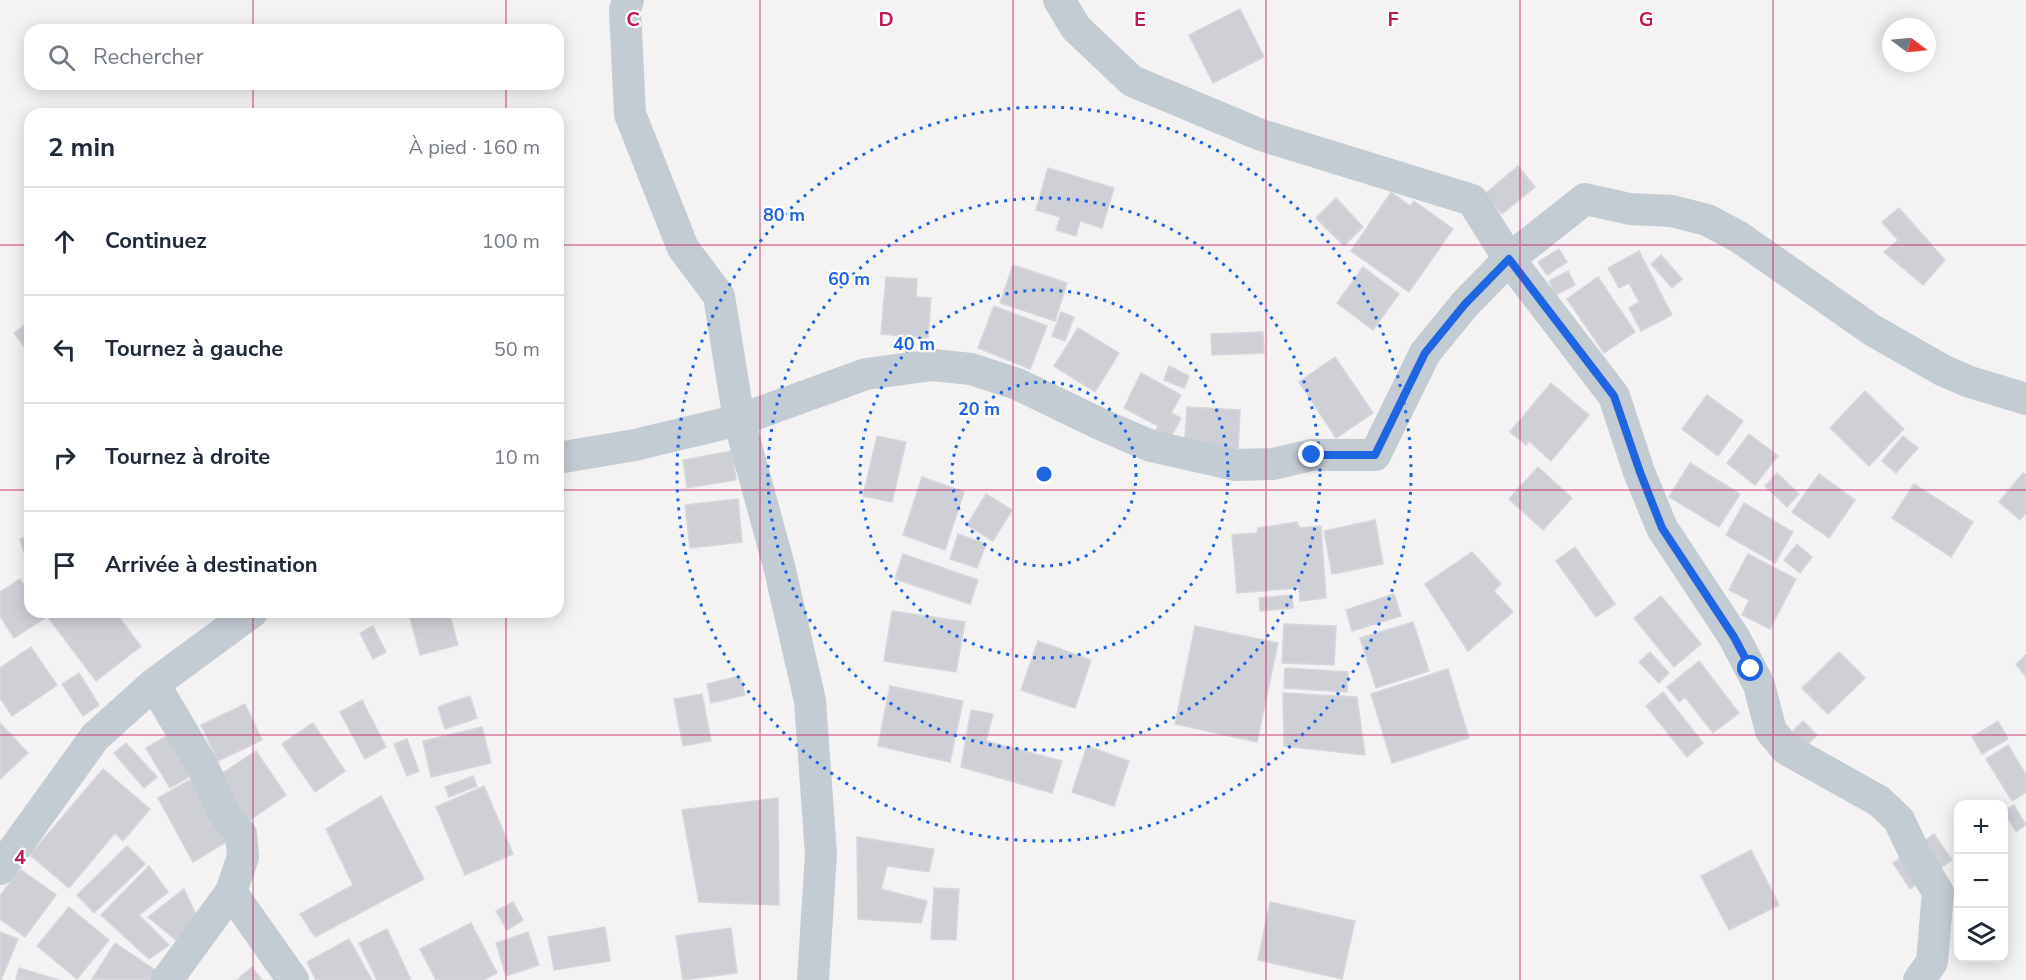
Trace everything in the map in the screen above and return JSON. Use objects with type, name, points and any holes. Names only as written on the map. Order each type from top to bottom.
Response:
[{"type":"street","points":[[628,0],[626,9],[630,114],[683,248],[719,296],[739,420],[779,566],[810,701],[822,854],[813,980]]},
{"type":"street","points":[[1059,0],[1076,28],[1132,81],[1261,135],[1472,200],[1509,259],[1614,396],[1662,528],[1734,637],[1759,685],[1771,731],[1786,750],[1879,801],[1899,820],[1916,856],[1938,892],[1932,962],[1919,980]]},
{"type":"street","points":[[564,457],[635,445],[739,420],[866,374],[933,365],[971,369],[1017,384],[1151,446],[1235,465],[1273,464],[1312,455],[1375,455],[1425,353],[1465,304],[1509,259],[1584,199],[1630,209],[1671,211],[1707,220],[1739,237],[1872,330],[1944,371],[1970,382],[2026,399]]},
{"type":"street","points":[[0,869],[96,737],[154,684],[244,618]]},
{"type":"street","points":[[154,684],[203,767],[224,813],[241,834],[243,857],[231,892],[167,980]]},
{"type":"street","points":[[231,892],[293,980]]},
{"type":"building","points":[[1240,9],[1264,57],[1213,83],[1189,35]]},
{"type":"building","points":[[1518,166],[1535,187],[1502,214],[1485,194]]},
{"type":"building","points":[[1048,168],[1114,188],[1102,228],[1080,221],[1076,236],[1056,230],[1060,217],[1036,210]]},
{"type":"building","points":[[1391,192],[1410,206],[1414,201],[1453,229],[1409,292],[1351,251]]},
{"type":"building","points":[[1336,198],[1363,227],[1344,246],[1316,218]]},
{"type":"building","points":[[1899,208],[1945,260],[1923,285],[1884,252],[1898,240],[1882,222]]},
{"type":"building","points":[[1559,249],[1567,262],[1547,275],[1538,262]]},
{"type":"building","points":[[1639,251],[1672,315],[1641,331],[1629,308],[1639,302],[1629,283],[1619,288],[1608,268]]},
{"type":"building","points":[[1661,255],[1682,279],[1672,288],[1651,264]]},
{"type":"building","points":[[1013,265],[1067,283],[1055,321],[1000,303]]},
{"type":"building","points":[[1363,267],[1399,294],[1373,330],[1337,303]]},
{"type":"building","points":[[1568,271],[1575,285],[1556,295],[1549,281]]},
{"type":"building","points":[[886,277],[917,279],[916,297],[931,298],[928,338],[881,334]]},
{"type":"building","points":[[1598,277],[1635,332],[1604,353],[1567,299]]},
{"type":"building","points":[[994,306],[1047,326],[1030,369],[978,348]]},
{"type":"building","points":[[1061,312],[1074,317],[1065,341],[1052,336]]},
{"type":"building","points":[[24,326],[24,346],[14,333]]},
{"type":"building","points":[[1078,328],[1119,353],[1095,392],[1054,366]]},
{"type":"building","points":[[1263,332],[1264,353],[1212,355],[1211,334]]},
{"type":"building","points":[[1335,357],[1373,413],[1336,438],[1299,382]]},
{"type":"building","points":[[1169,366],[1189,376],[1184,388],[1164,380]]},
{"type":"building","points":[[1141,373],[1181,395],[1171,413],[1181,418],[1170,439],[1155,432],[1158,426],[1124,408]]},
{"type":"building","points":[[1551,383],[1589,415],[1551,461],[1529,441],[1526,445],[1510,432]]},
{"type":"building","points":[[1865,391],[1904,429],[1869,466],[1830,428]]},
{"type":"building","points":[[1707,395],[1743,421],[1718,456],[1682,429]]},
{"type":"building","points":[[1187,407],[1240,410],[1238,452],[1184,449]]},
{"type":"building","points":[[1749,434],[1778,456],[1755,485],[1727,463]]},
{"type":"building","points":[[877,436],[906,442],[892,502],[863,496]]},
{"type":"building","points":[[1903,436],[1918,448],[1896,473],[1882,461]]},
{"type":"building","points":[[732,451],[736,480],[687,488],[683,460]]},
{"type":"building","points":[[1690,463],[1740,494],[1719,527],[1669,497]]},
{"type":"building","points":[[1538,467],[1572,498],[1543,530],[1509,499]]},
{"type":"building","points":[[1777,473],[1799,494],[1787,507],[1765,486]]},
{"type":"building","points":[[2023,473],[2026,475],[2026,513],[2020,520],[1999,502]]},
{"type":"building","points":[[1819,474],[1855,500],[1829,538],[1792,512]]},
{"type":"building","points":[[922,477],[964,492],[945,550],[903,535]]},
{"type":"building","points":[[1914,484],[1973,522],[1951,557],[1892,518]]},
{"type":"building","points":[[986,494],[1012,510],[993,541],[967,525]]},
{"type":"building","points":[[738,499],[742,542],[690,548],[685,505]]},
{"type":"building","points":[[1744,503],[1793,532],[1775,563],[1726,535]]},
{"type":"building","points":[[1375,520],[1383,564],[1332,574],[1324,531]]},
{"type":"building","points":[[1297,522],[1300,528],[1321,526],[1326,598],[1300,601],[1299,588],[1237,593],[1232,535],[1257,533],[1258,528]]},
{"type":"building","points":[[958,534],[986,544],[977,568],[950,559]]},
{"type":"building","points":[[24,538],[24,552],[20,539]]},
{"type":"building","points":[[1797,544],[1812,557],[1800,573],[1784,560]]},
{"type":"building","points":[[1575,547],[1615,604],[1596,617],[1556,561]]},
{"type":"building","points":[[1472,552],[1501,584],[1494,591],[1513,612],[1468,651],[1425,584]]},
{"type":"building","points":[[903,554],[978,580],[970,604],[895,579]]},
{"type":"building","points":[[1748,554],[1796,579],[1770,629],[1742,615],[1749,600],[1729,590]]},
{"type":"building","points":[[20,579],[24,585],[24,618],[45,618],[14,638],[0,616],[0,592]]},
{"type":"building","points":[[1394,594],[1401,616],[1352,631],[1346,610]]},
{"type":"building","points":[[1292,595],[1293,608],[1260,611],[1259,598]]},
{"type":"building","points":[[1661,596],[1701,644],[1674,667],[1634,618]]},
{"type":"building","points":[[892,611],[965,622],[956,672],[884,661]]},
{"type":"building","points":[[49,618],[120,618],[141,646],[96,681]]},
{"type":"building","points":[[410,618],[451,618],[458,645],[420,655]]},
{"type":"building","points":[[1413,622],[1429,671],[1376,688],[1360,638]]},
{"type":"building","points":[[1284,624],[1336,626],[1334,665],[1282,663]]},
{"type":"building","points":[[373,626],[386,652],[373,659],[360,633]]},
{"type":"building","points":[[1195,626],[1278,643],[1257,742],[1175,724]]},
{"type":"building","points":[[1038,641],[1091,660],[1075,708],[1021,690]]},
{"type":"building","points":[[31,647],[57,685],[12,716],[0,698],[0,668]]},
{"type":"building","points":[[1650,652],[1669,673],[1659,683],[1639,662]]},
{"type":"building","points":[[1839,652],[1865,678],[1828,714],[1802,688]]},
{"type":"building","points":[[2026,655],[2026,677],[2016,664]]},
{"type":"building","points":[[1699,661],[1739,713],[1713,733],[1685,697],[1679,702],[1667,687]]},
{"type":"building","points":[[1285,668],[1348,672],[1347,692],[1284,688]]},
{"type":"building","points":[[1448,669],[1469,738],[1392,763],[1371,694]]},
{"type":"building","points":[[79,673],[99,705],[83,716],[62,684]]},
{"type":"building","points":[[740,676],[745,695],[711,703],[707,684]]},
{"type":"building","points":[[890,686],[963,701],[950,762],[878,746]]},
{"type":"building","points":[[1663,692],[1703,743],[1687,757],[1646,706]]},
{"type":"building","points":[[1283,693],[1357,697],[1365,755],[1284,746]]},
{"type":"building","points":[[702,694],[711,741],[683,746],[674,699]]},
{"type":"building","points":[[470,696],[477,718],[445,729],[438,707]]},
{"type":"building","points":[[362,700],[386,747],[365,759],[340,712]]},
{"type":"building","points":[[245,704],[262,740],[218,761],[201,725]]},
{"type":"building","points":[[971,710],[993,714],[986,741],[1062,761],[1052,793],[961,767]]},
{"type":"building","points":[[1803,721],[1817,735],[1803,749],[1789,735]]},
{"type":"building","points":[[1998,721],[2008,739],[1982,754],[1972,737]]},
{"type":"building","points":[[0,723],[28,753],[0,779]]},
{"type":"building","points":[[313,723],[345,771],[315,792],[282,744]]},
{"type":"building","points":[[482,727],[491,763],[431,777],[423,741]]},
{"type":"building","points":[[177,730],[201,770],[170,788],[146,748]]},
{"type":"building","points":[[407,739],[419,771],[407,776],[394,744]]},
{"type":"building","points":[[126,743],[157,777],[144,788],[114,753]]},
{"type":"building","points":[[2008,745],[2026,775],[2026,792],[2012,801],[1986,759]]},
{"type":"building","points":[[1087,746],[1129,761],[1114,806],[1072,792]]},
{"type":"building","points":[[256,751],[286,795],[243,825],[212,780]]},
{"type":"building","points":[[103,769],[150,809],[123,841],[115,833],[69,888],[30,855]]},
{"type":"building","points":[[198,775],[233,838],[193,862],[158,798]]},
{"type":"building","points":[[473,776],[477,786],[449,797],[445,787]]},
{"type":"building","points":[[484,786],[513,854],[465,875],[436,807]]},
{"type":"building","points":[[381,796],[424,879],[315,937],[300,914],[353,885],[326,829]]},
{"type":"building","points":[[778,798],[779,905],[699,902],[682,810]]},
{"type":"building","points":[[2014,805],[2026,825],[2016,832],[2008,818],[2008,809]]},
{"type":"building","points":[[1934,834],[1952,860],[1910,889],[1893,863]]},
{"type":"building","points":[[857,837],[934,849],[929,872],[887,866],[881,889],[927,901],[921,923],[858,919]]},
{"type":"building","points":[[127,846],[145,864],[94,913],[77,895]]},
{"type":"building","points":[[1751,850],[1779,905],[1729,930],[1701,876]]},
{"type":"building","points":[[149,866],[168,892],[139,915],[169,945],[149,959],[101,915]]},
{"type":"building","points":[[20,869],[56,895],[25,937],[0,919],[0,896]]},
{"type":"building","points":[[934,888],[959,889],[956,940],[931,939]]},
{"type":"building","points":[[184,889],[196,915],[181,944],[148,917]]},
{"type":"building","points":[[513,902],[523,920],[507,930],[496,911]]},
{"type":"building","points":[[1270,902],[1355,921],[1342,979],[1258,960]]},
{"type":"building","points":[[69,907],[109,940],[77,979],[37,946]]},
{"type":"building","points":[[471,923],[497,973],[483,980],[436,980],[420,949]]},
{"type":"building","points":[[605,927],[610,961],[554,970],[548,937]]},
{"type":"building","points":[[731,928],[737,973],[683,980],[676,936]]},
{"type":"building","points":[[387,929],[411,980],[377,980],[359,943]]},
{"type":"building","points":[[0,932],[18,939],[1,980],[0,980]]},
{"type":"building","points":[[528,932],[539,965],[506,976],[496,943]]},
{"type":"building","points":[[349,939],[372,980],[316,980],[307,962]]},
{"type":"building","points":[[115,943],[161,974],[157,980],[92,979]]},
{"type":"building","points":[[252,967],[262,980],[237,980]]},
{"type":"building","points":[[19,968],[59,980],[16,980]]},
{"type":"route","points":[[1312,455],[1375,455],[1425,353],[1465,304],[1509,259],[1614,396],[1662,528],[1734,637],[1751,669]]}]
